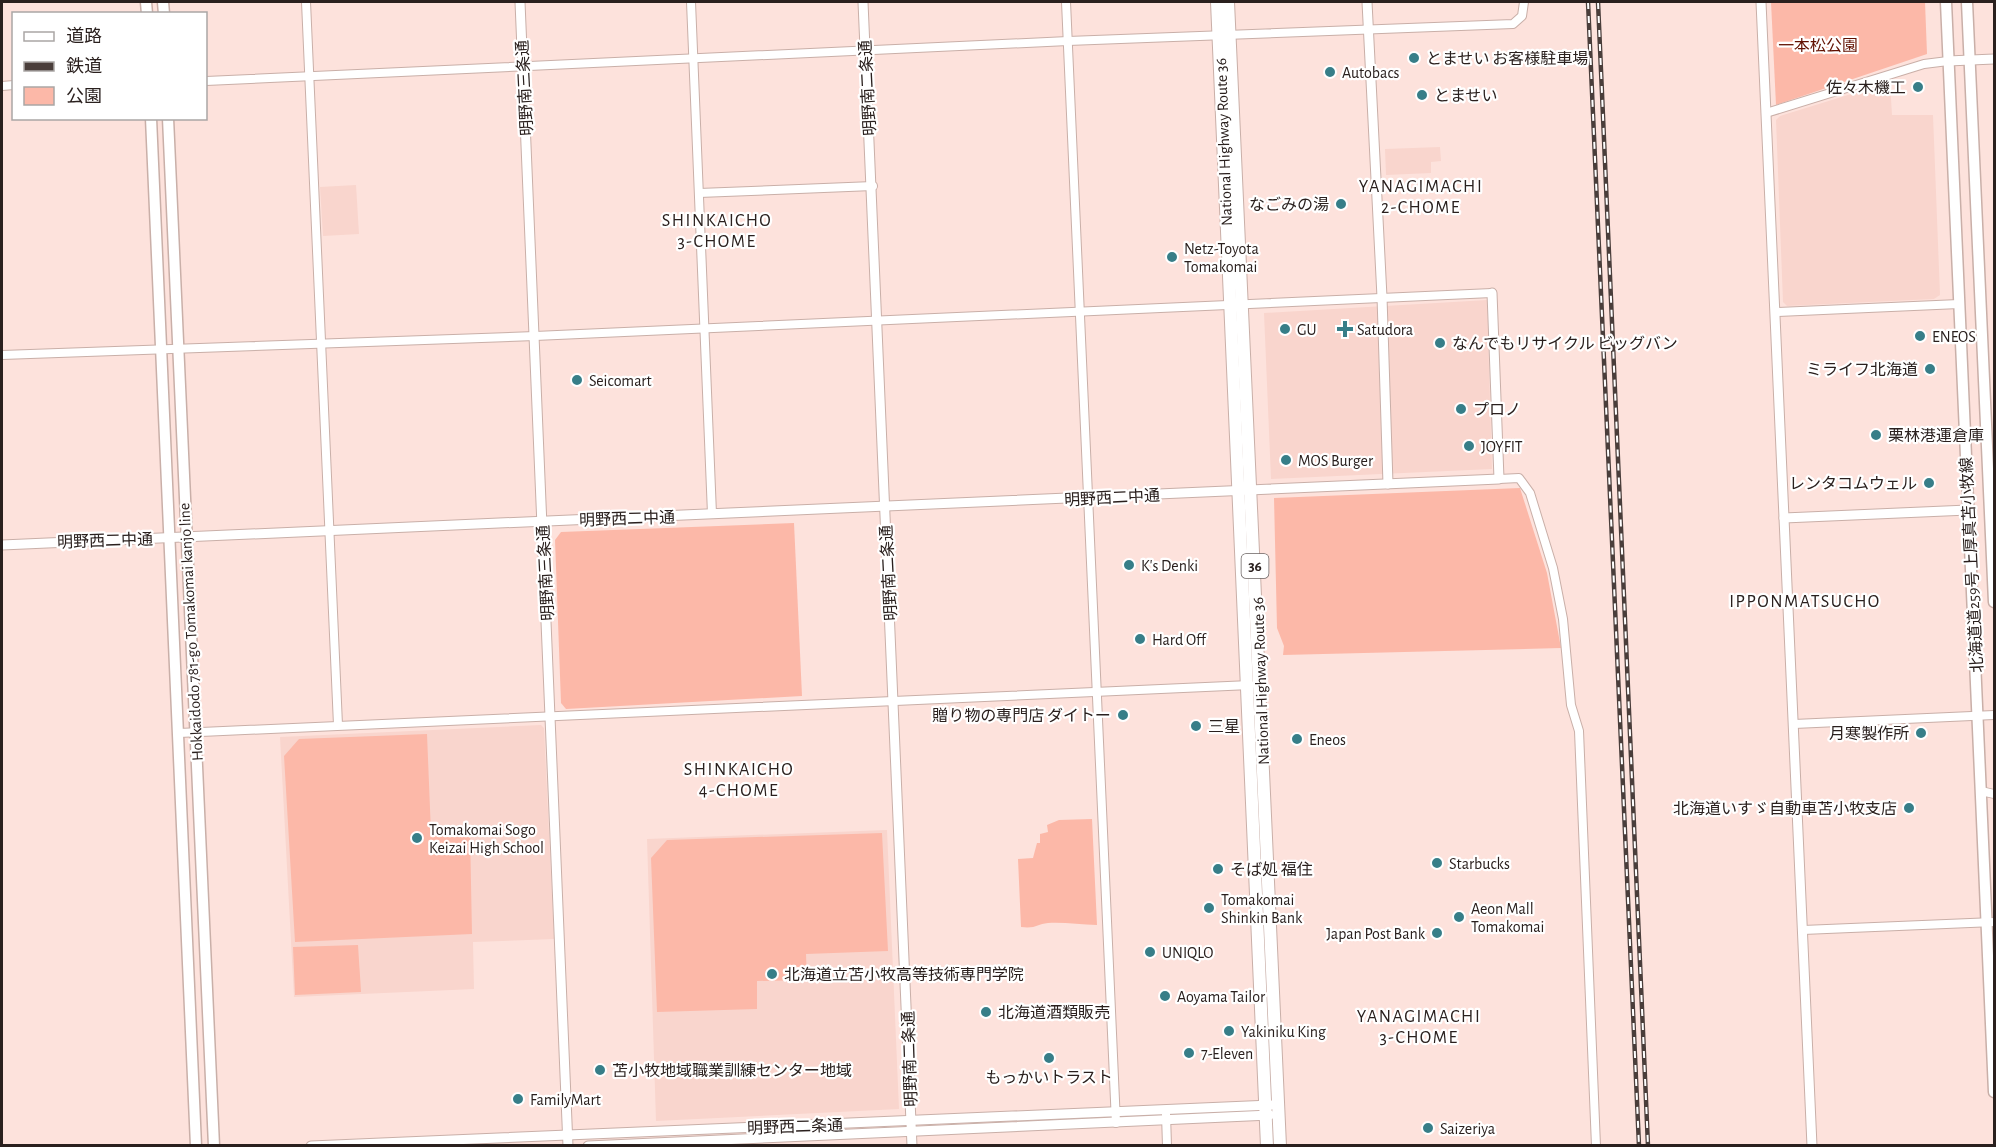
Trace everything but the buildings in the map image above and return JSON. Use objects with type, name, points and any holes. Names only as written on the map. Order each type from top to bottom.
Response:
[{"type":"highway","name":"National Highway Route 36","points":[[1217,2],[1224,37],[1236,304],[1238,490],[1245,685],[1267,1146]]},
{"type":"highway","name":"National Highway Route 36","points":[[1224,37],[1228,2]]},
{"type":"highway","name":"National Highway Route 36","points":[[1236,304],[1252,489],[1280,1146]]},
{"type":"main road","name":"北海道道259号 上厚真苫小牧線","points":[[1946,2],[1981,791],[1991,922],[1995,1092]]},
{"type":"main road","name":"北海道道259号 上厚真苫小牧線","points":[[1967,2],[1995,602]]},
{"type":"main road","name":"Hokkaidodo 781-go Tomakomai kanjo line","points":[[152,120],[196,1146]]},
{"type":"main road","name":"Hokkaidodo 781-go Tomakomai kanjo line","points":[[168,120],[214,1146]]},
{"type":"street","points":[[306,2],[338,726]]},
{"type":"street","name":"明野南三条通","points":[[520,2],[552,716],[568,1141]]},
{"type":"street","points":[[691,2],[712,514]]},
{"type":"street","name":"明野南二条通","points":[[863,2],[873,186],[912,1146]]},
{"type":"street","points":[[1066,2],[1116,1123]]},
{"type":"street","points":[[1367,2],[1382,297],[1388,484]]},
{"type":"street","points":[[207,81],[1068,41],[1224,37],[1513,24],[1522,16],[1524,2]]},
{"type":"street","points":[[1761,2],[1812,1146]]},
{"type":"street","points":[[1767,113],[1924,64],[1995,58]]},
{"type":"street","points":[[699,193],[873,186]]},
{"type":"street","points":[[2,355],[535,336],[1492,293],[1499,479],[1519,478],[1530,493],[1554,568],[1563,619],[1571,705],[1578,731],[1596,1146]]},
{"type":"street","points":[[1776,312],[1959,304]]},
{"type":"street","name":"明野西二中通","points":[[2,545],[1087,499],[1252,489],[1499,479]]},
{"type":"street","points":[[1784,518],[1968,510]]},
{"type":"street","points":[[179,733],[1259,686]]},
{"type":"street","points":[[1794,724],[1995,714]]},
{"type":"street","points":[[1981,791],[1995,788]]},
{"type":"street","points":[[1981,791],[1995,794]]},
{"type":"street","points":[[1803,930],[1991,922]]},
{"type":"street","name":"明野西二条通","points":[[588,1146],[738,1143],[911,1132],[1116,1123],[1166,1116],[1279,1110]]},
{"type":"street","name":"明野西二条通","points":[[311,1146],[568,1141],[738,1129],[1115,1113],[1166,1116]]},
{"type":"street","points":[[1166,1116],[1167,1146]]},
{"type":"street","points":[[738,1129],[738,1143]]},
{"type":"shaded area","points":[[1890,82],[1892,115],[1933,115],[1940,295],[1934,299],[1787,306],[1783,302],[1776,120],[1780,116]]},
{"type":"shaded area","points":[[1440,147],[1441,161],[1431,162],[1431,173],[1386,175],[1385,149]]},
{"type":"shaded area","points":[[356,185],[359,234],[323,236],[320,187]]},
{"type":"shaded area","points":[[1487,300],[1492,469],[1271,479],[1264,313]]},
{"type":"shaded area","name":"Tomakomai Sogo Keizai High School","points":[[541,725],[544,728],[554,939],[473,942],[474,989],[294,997],[280,737]]},
{"type":"shaded area","name":"北海道立苫小牧高等技術専門学院","points":[[887,830],[899,1109],[656,1121],[647,839]]},
{"type":"green space","name":"一本松公園","points":[[1771,2],[1925,2],[1927,54],[1776,105]]},
{"type":"green space","points":[[1520,488],[1547,573],[1561,648],[1283,655],[1284,646],[1277,628],[1274,498]]},
{"type":"green space","points":[[794,523],[802,696],[566,709],[561,703],[555,540],[561,532]]},
{"type":"green space","points":[[427,734],[431,833],[470,832],[472,934],[295,942],[284,756],[299,739]]},
{"type":"green space","points":[[1092,819],[1097,925],[1054,923],[1021,927],[1018,859],[1033,858],[1037,843],[1040,843],[1040,834],[1048,832],[1047,825],[1059,820]]},
{"type":"green space","points":[[882,833],[888,951],[806,954],[807,980],[757,981],[757,1009],[657,1012],[651,858],[667,840]]},
{"type":"green space","points":[[358,945],[361,992],[295,995],[293,947]]},
{"type":"railway","points":[[1588,2],[1639,1146]]},
{"type":"railway","points":[[1598,2],[1648,1146]]},
{"type":"place","name":"とませい お客様駐車場","points":[[1414,58]]},
{"type":"place","name":"Autobacs","points":[[1330,72]]},
{"type":"place","name":"佐々木機工","points":[[1918,87]]},
{"type":"place","name":"とませい","points":[[1422,95]]},
{"type":"place","name":"なごみの湯","points":[[1341,204]]},
{"type":"place","name":"Netz-Toyota Tomakomai","points":[[1172,257]]},
{"type":"place","name":"GU","points":[[1285,329]]},
{"type":"place","name":"Satudora","points":[[1345,329]]},
{"type":"place","name":"ENEOS","points":[[1920,336]]},
{"type":"place","name":"なんでもリサイクル ビッグバン","points":[[1440,343]]},
{"type":"place","name":"ミライフ北海道","points":[[1930,369]]},
{"type":"place","name":"Seicomart","points":[[577,380]]},
{"type":"place","name":"プロノ","points":[[1461,409]]},
{"type":"place","name":"栗林港運倉庫","points":[[1876,435]]},
{"type":"place","name":"JOYFIT","points":[[1469,446]]},
{"type":"place","name":"MOS Burger","points":[[1286,460]]},
{"type":"place","name":"レンタコムウェル","points":[[1929,483]]},
{"type":"place","name":"K's Denki","points":[[1129,565]]},
{"type":"place","name":"Hard Off","points":[[1140,639]]},
{"type":"place","name":"贈り物の専門店 ダイトー","points":[[1123,715]]},
{"type":"place","name":"三星","points":[[1196,726]]},
{"type":"place","name":"月寒製作所","points":[[1921,733]]},
{"type":"place","name":"Eneos","points":[[1297,739]]},
{"type":"place","name":"北海道いすゞ自動車苫小牧支店","points":[[1909,808]]},
{"type":"place","name":"Tomakomai Sogo Keizai High School","points":[[417,838]]},
{"type":"place","name":"Starbucks","points":[[1437,863]]},
{"type":"place","name":"そば処 福住","points":[[1218,869]]},
{"type":"place","name":"Tomakomai Shinkin Bank","points":[[1209,908]]},
{"type":"place","name":"Aeon Mall Tomakomai","points":[[1459,917]]},
{"type":"place","name":"Japan Post Bank","points":[[1437,933]]},
{"type":"place","name":"UNIQLO","points":[[1150,952]]},
{"type":"place","name":"北海道立苫小牧高等技術専門学院","points":[[772,974]]},
{"type":"place","name":"Aoyama Tailor","points":[[1165,996]]},
{"type":"place","name":"北海道酒類販売","points":[[986,1012]]},
{"type":"place","name":"Yakiniku King","points":[[1229,1031]]},
{"type":"place","name":"7-Eleven","points":[[1189,1053]]},
{"type":"place","name":"もっかいトラスト","points":[[1049,1058]]},
{"type":"place","name":"苫小牧地域職業訓練センター地域","points":[[600,1070]]},
{"type":"place","name":"FamilyMart","points":[[518,1099]]},
{"type":"place","name":"Saizeriya","points":[[1428,1128]]},
{"type":"district","name":"YANAGIMACHI 2-CHOME","points":[[1421,196]]},
{"type":"district","name":"SHINKAICHO 3-CHOME","points":[[717,230]]},
{"type":"district","name":"IPPONMATSUCHO","points":[[1805,601]]},
{"type":"district","name":"SHINKAICHO 4-CHOME","points":[[739,779]]},
{"type":"district","name":"YANAGIMACHI 3-CHOME","points":[[1419,1026]]}]
